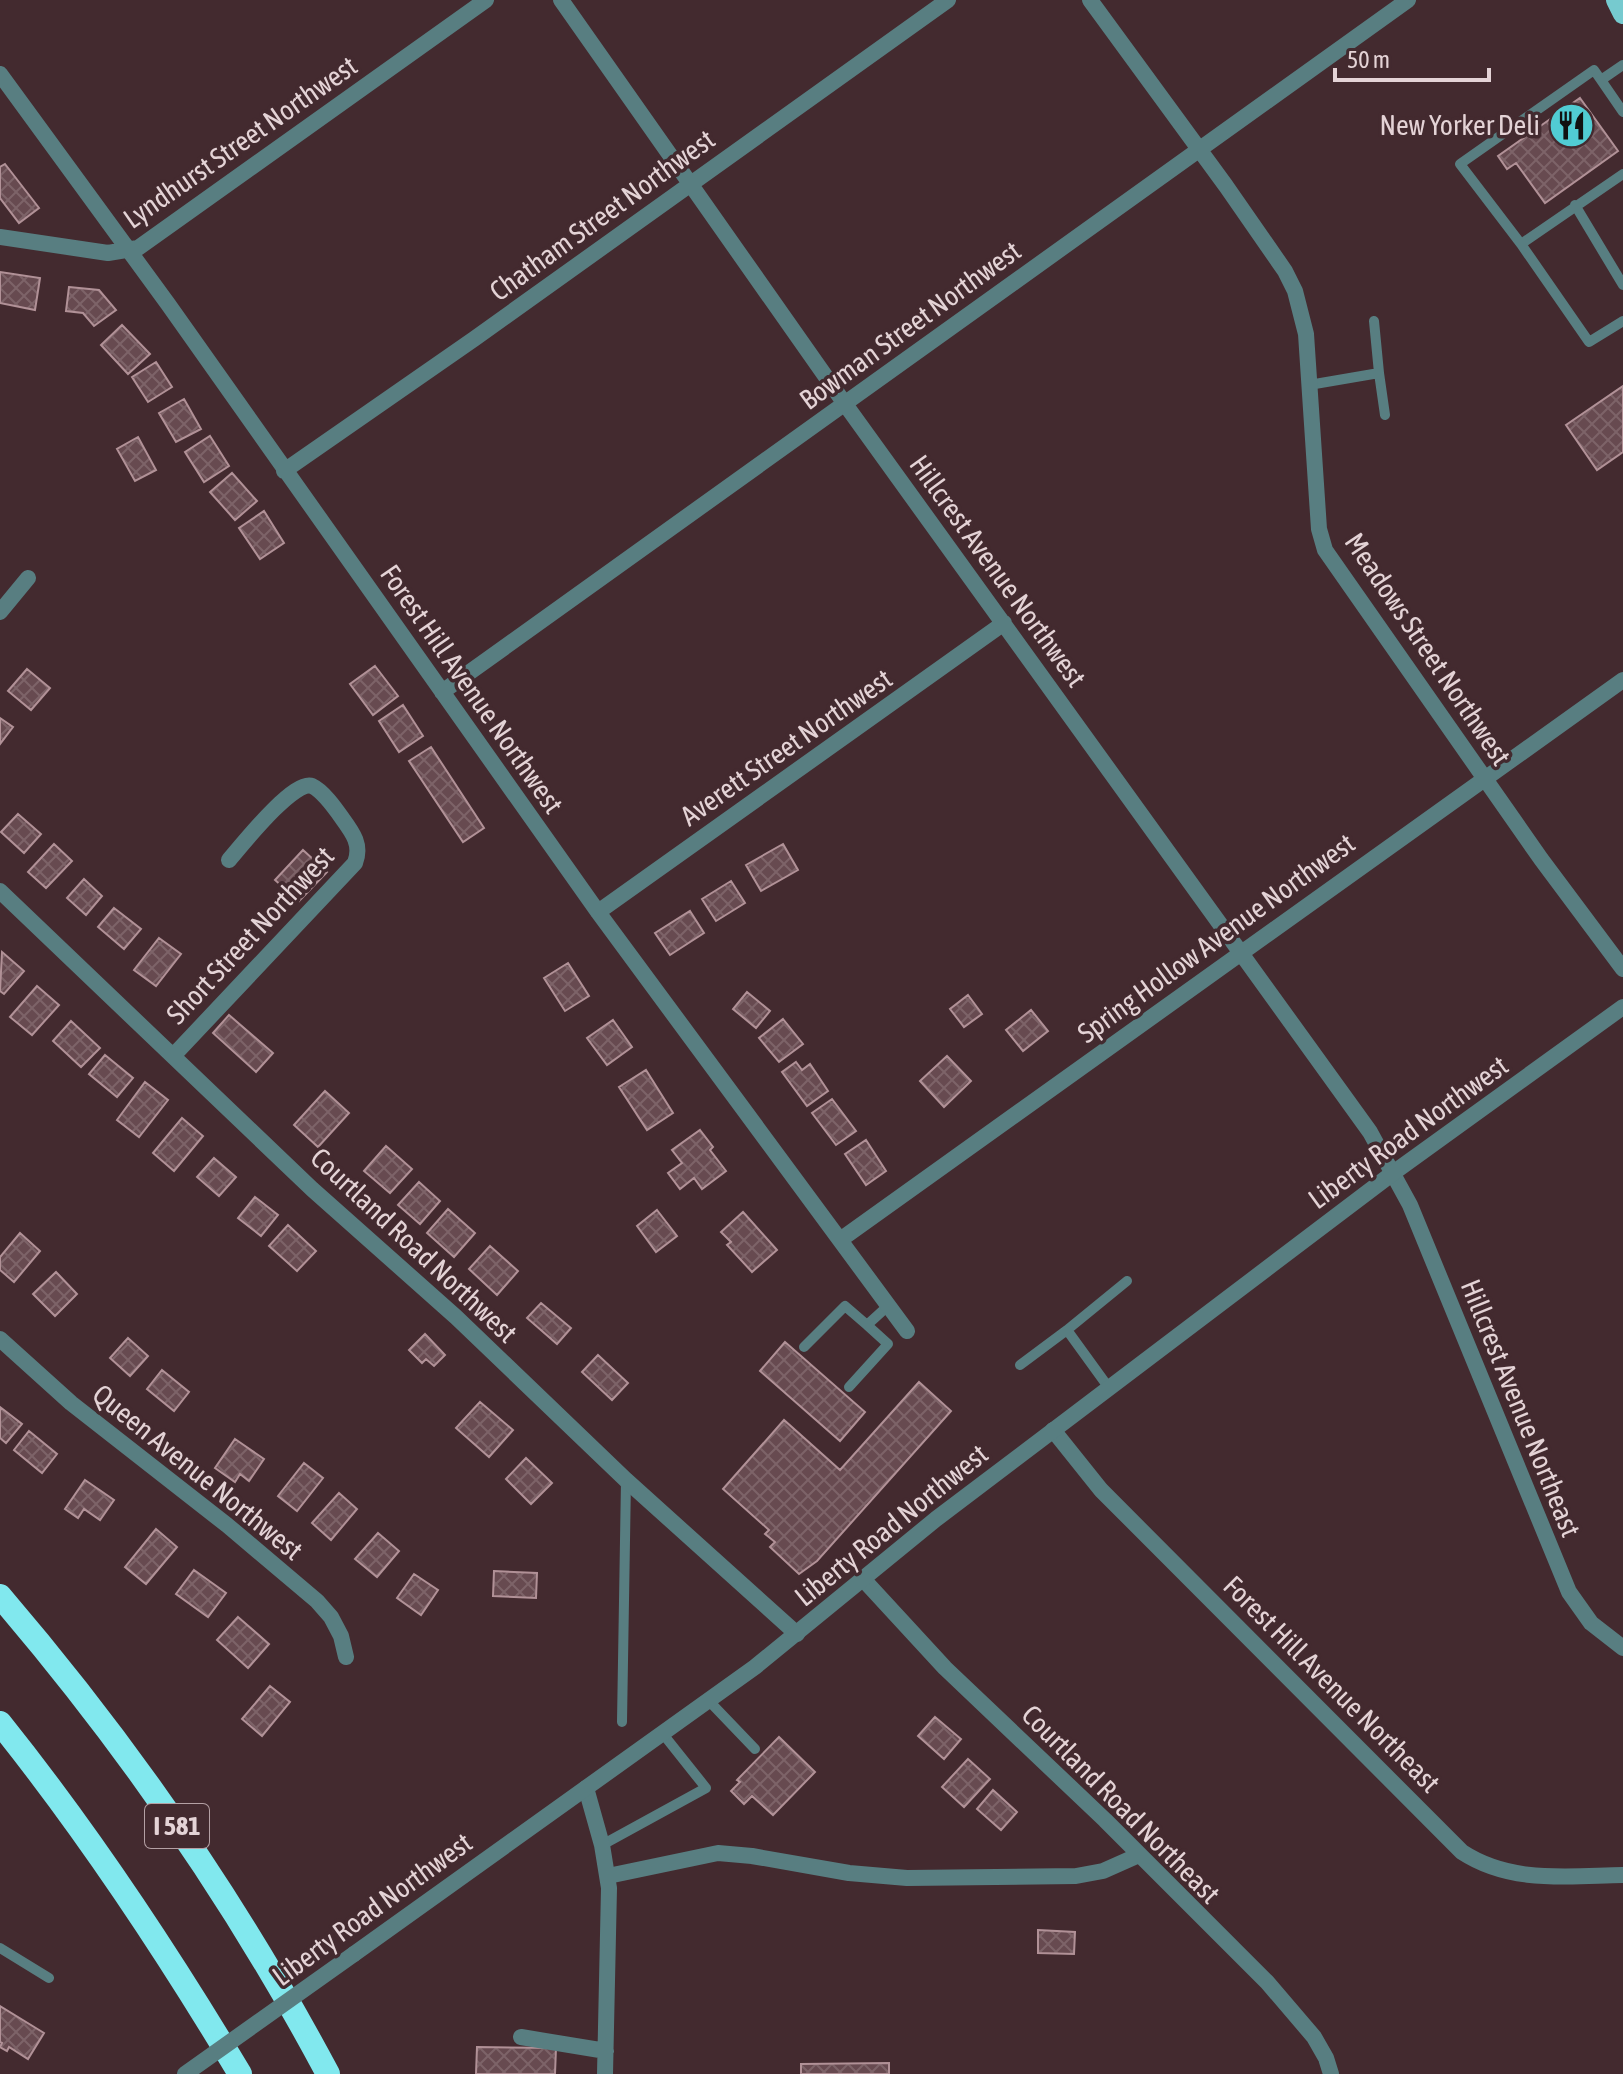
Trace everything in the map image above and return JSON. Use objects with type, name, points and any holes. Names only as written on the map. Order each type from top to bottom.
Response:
[{"type":"highway","name":"I 581","points":[[0,1596],[98,1716],[189,1842],[271,1972],[328,2074]]},
{"type":"highway","name":"I 581","points":[[0,1723],[135,1905],[240,2074]]},
{"type":"main road","points":[[1616,0],[1623,14]]},
{"type":"street","name":"Lyndhurst Street Northwest","points":[[0,237],[108,253],[128,251],[148,242],[486,0]]},
{"type":"street","name":"Hillcrest Avenue Northwest","points":[[561,0],[845,404],[1370,1132],[1393,1173]]},
{"type":"street","name":"Chatham Street Northwest","points":[[284,471],[948,0]]},
{"type":"street","name":"Meadows Street Northwest","points":[[1090,0],[1285,271],[1295,291],[1303,318],[1319,529],[1325,550],[1623,969]]},
{"type":"street","name":"Bowman Street Northwest","points":[[442,692],[1408,0]]},
{"type":"street","name":"Forest Hill Avenue Northwest","points":[[0,74],[177,316],[598,912],[907,1331]]},
{"type":"street","points":[[0,612],[28,578]]},
{"type":"street","name":"Averett Street Northwest","points":[[598,912],[1004,623]]},
{"type":"street","name":"Spring Hollow Avenue Northwest","points":[[840,1240],[1623,680]]},
{"type":"street","name":"Short Street Northwest","points":[[173,1056],[260,968],[355,863],[359,853],[358,842],[333,806],[313,787],[305,785],[261,823],[229,860]]},
{"type":"street","name":"Courtland Road Northwest","points":[[0,891],[312,1189],[456,1317],[626,1480],[797,1634]]},
{"type":"street","name":"Liberty Road Northwest","points":[[185,2074],[709,1701],[797,1634],[936,1519],[1053,1430],[1393,1173],[1623,1007]]},
{"type":"street","name":"Hillcrest Avenue Northeast","points":[[1393,1173],[1410,1205],[1569,1592],[1591,1623],[1623,1648]]},
{"type":"street","name":"Queen Avenue Northwest","points":[[0,1339],[71,1403],[227,1525],[317,1601],[331,1617],[341,1636],[346,1657]]},
{"type":"street","name":"Forest Hill Avenue Northeast","points":[[1053,1430],[1101,1490],[1462,1852],[1500,1871],[1533,1876],[1623,1875]]},
{"type":"street","name":"Courtland Road Northeast","points":[[863,1579],[945,1668],[1267,1982],[1314,2037],[1331,2074]]},
{"type":"street","points":[[586,1788],[608,1876],[605,2074]]},
{"type":"street","points":[[608,1876],[718,1853],[849,1873],[907,1878],[1076,1876],[1103,1871],[1139,1855]]},
{"type":"street","points":[[521,2037],[606,2051]]},
{"type":"lane","points":[[1601,80],[1623,65]]},
{"type":"lane","points":[[1623,112],[1594,70],[1460,164],[1521,244],[1589,342],[1623,321]]},
{"type":"lane","points":[[1521,244],[1623,174]]},
{"type":"lane","points":[[1575,205],[1623,285]]},
{"type":"lane","points":[[1374,321],[1385,415]]},
{"type":"lane","points":[[1309,385],[1379,373]]},
{"type":"lane","points":[[1020,1365],[1127,1281]]},
{"type":"lane","points":[[867,1325],[889,1305]]},
{"type":"lane","points":[[804,1347],[845,1306],[867,1325],[888,1344],[849,1387]]},
{"type":"lane","points":[[1067,1330],[1109,1388]]},
{"type":"lane","points":[[622,1722],[626,1480]]},
{"type":"lane","points":[[709,1701],[755,1749]]},
{"type":"lane","points":[[602,1845],[706,1788],[663,1734]]},
{"type":"lane","points":[[0,1948],[49,1978]]},
{"type":"building","name":"New Yorker Deli","points":[[1580,98],[1618,151],[1545,203],[1516,163],[1507,169],[1498,156]]},
{"type":"building","points":[[5,164],[39,208],[19,223],[0,198],[0,167]]},
{"type":"building","points":[[0,272],[40,278],[35,310],[0,303]]},
{"type":"building","points":[[69,287],[99,290],[116,310],[94,326],[83,313],[66,311]]},
{"type":"building","points":[[122,325],[150,354],[128,374],[101,345]]},
{"type":"building","points":[[156,362],[172,387],[148,402],[132,377]]},
{"type":"building","points":[[1623,386],[1623,452],[1597,470],[1566,425]]},
{"type":"building","points":[[184,399],[201,429],[176,442],[159,413]]},
{"type":"building","points":[[210,436],[229,466],[204,482],[185,452]]},
{"type":"building","points":[[138,437],[156,470],[135,481],[117,449]]},
{"type":"building","points":[[232,473],[257,501],[235,520],[210,492]]},
{"type":"building","points":[[264,511],[284,543],[260,559],[239,528]]},
{"type":"building","points":[[375,666],[398,696],[373,715],[350,684]]},
{"type":"building","points":[[27,669],[50,688],[31,710],[8,691]]},
{"type":"building","points":[[403,705],[423,736],[399,752],[379,721]]},
{"type":"building","points":[[0,718],[13,727],[0,744]]},
{"type":"building","points":[[431,747],[484,828],[463,842],[409,761]]},
{"type":"building","points":[[18,814],[41,834],[24,853],[1,832]]},
{"type":"building","points":[[54,844],[72,861],[46,888],[28,872]]},
{"type":"building","points":[[783,844],[798,870],[761,891],[746,865]]},
{"type":"building","points":[[303,850],[327,872],[299,901],[275,880]]},
{"type":"building","points":[[84,879],[102,896],[86,915],[67,898]]},
{"type":"building","points":[[731,881],[745,903],[716,921],[702,899]]},
{"type":"building","points":[[114,908],[141,929],[124,949],[98,927]]},
{"type":"building","points":[[690,911],[704,933],[670,955],[655,933]]},
{"type":"building","points":[[159,938],[181,954],[156,986],[134,970]]},
{"type":"building","points":[[2,952],[24,971],[4,994],[0,991]]},
{"type":"building","points":[[568,963],[589,996],[565,1011],[544,978]]},
{"type":"building","points":[[37,986],[59,1005],[32,1035],[10,1017]]},
{"type":"building","points":[[747,992],[770,1011],[756,1028],[733,1009]]},
{"type":"building","points":[[968,995],[982,1014],[964,1027],[950,1009]]},
{"type":"building","points":[[1031,1010],[1048,1031],[1023,1051],[1006,1030]]},
{"type":"building","points":[[229,1015],[273,1053],[256,1072],[213,1033]]},
{"type":"building","points":[[783,1019],[803,1044],[779,1062],[759,1038]]},
{"type":"building","points":[[613,1020],[632,1047],[607,1065],[587,1038]]},
{"type":"building","points":[[71,1021],[100,1048],[81,1067],[53,1041]]},
{"type":"building","points":[[105,1055],[133,1078],[117,1097],[89,1074]]},
{"type":"building","points":[[947,1056],[971,1081],[944,1107],[920,1081]]},
{"type":"building","points":[[796,1062],[802,1070],[810,1064],[828,1091],[807,1106],[782,1072]]},
{"type":"building","points":[[646,1070],[673,1113],[647,1130],[619,1087]]},
{"type":"building","points":[[145,1082],[168,1100],[139,1137],[117,1120]]},
{"type":"building","points":[[325,1091],[349,1113],[318,1147],[294,1125]]},
{"type":"building","points":[[832,1099],[856,1131],[836,1145],[812,1113]]},
{"type":"building","points":[[182,1118],[203,1136],[174,1171],[153,1153]]},
{"type":"building","points":[[700,1130],[726,1171],[702,1189],[694,1178],[680,1189],[668,1173],[682,1163],[672,1150]]},
{"type":"building","points":[[866,1140],[886,1171],[866,1185],[845,1154]]},
{"type":"building","points":[[386,1146],[412,1169],[390,1193],[364,1171]]},
{"type":"building","points":[[214,1158],[236,1177],[219,1196],[197,1177]]},
{"type":"building","points":[[419,1182],[440,1201],[420,1224],[398,1205]]},
{"type":"building","points":[[255,1197],[278,1215],[261,1236],[238,1218]]},
{"type":"building","points":[[448,1209],[475,1233],[454,1257],[427,1233]]},
{"type":"building","points":[[657,1210],[677,1236],[656,1252],[637,1226]]},
{"type":"building","points":[[743,1212],[777,1250],[752,1272],[727,1245],[731,1242],[721,1232]]},
{"type":"building","points":[[288,1225],[316,1251],[297,1271],[269,1246]]},
{"type":"building","points":[[20,1233],[40,1251],[14,1282],[0,1270],[0,1257]]},
{"type":"building","points":[[490,1246],[518,1271],[497,1295],[469,1269]]},
{"type":"building","points":[[56,1272],[77,1294],[55,1316],[33,1294]]},
{"type":"building","points":[[541,1303],[571,1328],[557,1344],[527,1318]]},
{"type":"building","points":[[425,1334],[445,1355],[434,1366],[426,1359],[422,1363],[409,1350]]},
{"type":"building","points":[[128,1338],[148,1356],[130,1376],[110,1358]]},
{"type":"building","points":[[785,1342],[865,1412],[840,1441],[760,1371]]},
{"type":"building","points":[[598,1355],[628,1383],[612,1400],[582,1372]]},
{"type":"building","points":[[162,1370],[189,1392],[174,1411],[147,1389]]},
{"type":"building","points":[[919,1382],[951,1411],[817,1561],[799,1574],[770,1547],[775,1542],[765,1534],[769,1530],[723,1489],[784,1420],[840,1470]]},
{"type":"building","points":[[480,1402],[513,1430],[489,1457],[456,1428]]},
{"type":"building","points":[[0,1407],[22,1424],[6,1443],[0,1438]]},
{"type":"building","points":[[29,1431],[57,1454],[42,1473],[14,1450]]},
{"type":"building","points":[[235,1439],[264,1459],[249,1481],[240,1474],[235,1482],[215,1468]]},
{"type":"building","points":[[526,1458],[552,1483],[531,1504],[506,1479]]},
{"type":"building","points":[[304,1463],[323,1478],[297,1511],[278,1496]]},
{"type":"building","points":[[85,1480],[114,1500],[100,1520],[84,1509],[78,1518],[65,1509]]},
{"type":"building","points":[[339,1493],[357,1509],[331,1540],[312,1523]]},
{"type":"building","points":[[156,1529],[177,1547],[146,1584],[125,1567]]},
{"type":"building","points":[[378,1533],[399,1551],[377,1577],[355,1559]]},
{"type":"building","points":[[194,1570],[226,1593],[208,1617],[176,1594]]},
{"type":"building","points":[[494,1571],[537,1573],[536,1598],[493,1596]]},
{"type":"building","points":[[414,1574],[438,1590],[421,1615],[397,1598]]},
{"type":"building","points":[[238,1617],[269,1644],[248,1668],[217,1640]]},
{"type":"building","points":[[270,1686],[290,1702],[262,1736],[242,1719]]},
{"type":"building","points":[[935,1717],[961,1739],[944,1759],[918,1736]]},
{"type":"building","points":[[779,1737],[815,1772],[773,1815],[752,1796],[744,1804],[731,1791],[740,1782],[737,1780]]},
{"type":"building","points":[[968,1759],[990,1779],[964,1807],[942,1787]]},
{"type":"building","points":[[993,1790],[1017,1812],[1001,1830],[977,1809]]},
{"type":"building","points":[[1038,1930],[1075,1932],[1074,1954],[1038,1953]]},
{"type":"building","points":[[0,2006],[44,2033],[28,2059],[9,2047],[7,2051],[0,2047]]},
{"type":"building","points":[[477,2047],[556,2048],[555,2074],[476,2074]]},
{"type":"building","points":[[889,2063],[889,2074],[801,2074],[801,2064]]},
{"type":"place","name":"New Yorker Deli","points":[[1571,125]]}]
